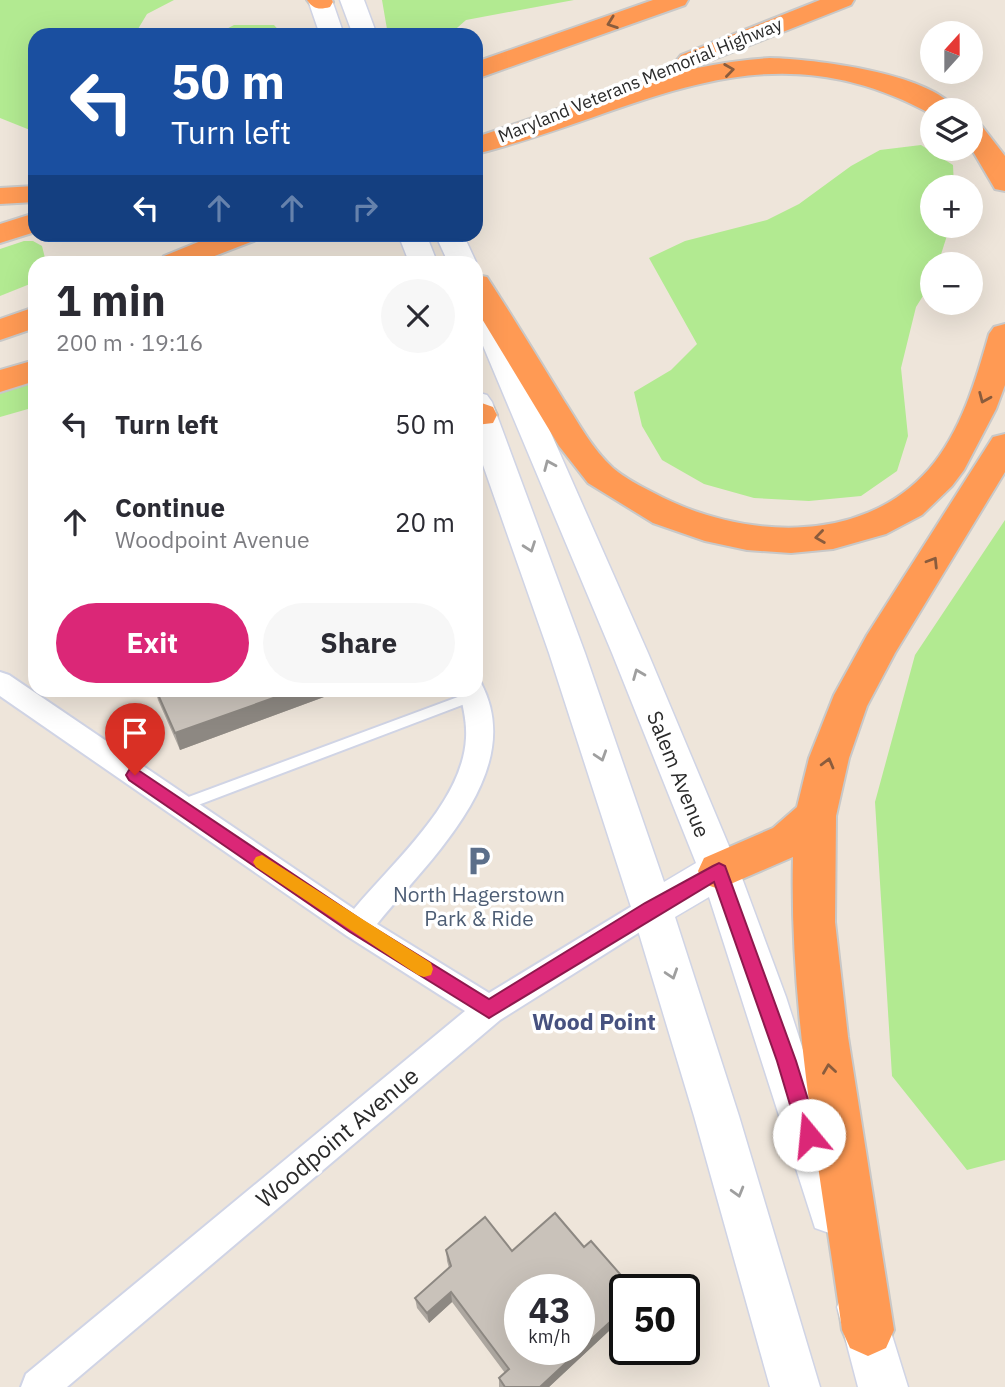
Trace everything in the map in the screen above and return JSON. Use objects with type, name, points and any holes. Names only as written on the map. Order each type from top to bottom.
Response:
[{"type":"highway","points":[[483,69],[676,0]]},
{"type":"highway","name":"Maryland Veterans Memorial Highway","points":[[483,142],[842,0]]},
{"type":"highway","points":[[483,143],[678,80],[744,68],[820,70],[856,75],[891,84],[924,98]]},
{"type":"highway","points":[[983,144],[1005,183]]},
{"type":"highway","points":[[0,196],[28,194]]},
{"type":"highway","points":[[0,234],[28,224]]},
{"type":"highway","points":[[189,256],[225,242]]},
{"type":"highway","points":[[483,294],[579,450],[602,477],[673,519],[752,539],[800,540],[839,535],[881,522],[914,502],[939,478],[970,431],[994,374],[1005,334]]},
{"type":"highway","points":[[0,330],[28,320]]},
{"type":"highway","points":[[0,381],[28,372]]},
{"type":"highway","points":[[868,1330],[825,1037],[813,922],[816,816],[829,758],[848,706],[880,645],[1005,444]]},
{"type":"highway","points":[[719,871],[788,840],[816,816]]},
{"type":"main road","points":[[352,0],[362,28]]},
{"type":"main road","points":[[320,1],[330,28]]},
{"type":"main road","name":"Salem Avenue","points":[[483,311],[610,605],[719,871],[787,1061],[883,1387]]},
{"type":"main road","points":[[483,423],[549,598],[652,909],[705,1077],[795,1387]]},
{"type":"main road","points":[[652,909],[719,871]]},
{"type":"street","points":[[0,682],[357,927],[489,1010]]},
{"type":"street","points":[[357,927],[456,808],[473,775],[480,753],[481,726],[474,697]]},
{"type":"street","name":"Woodpoint Avenue","points":[[39,1387],[489,1010],[652,909]]},
{"type":"lane","points":[[180,806],[463,697]]},
{"type":"green space","points":[[0,0],[174,0],[147,14],[139,28],[28,28],[28,129],[0,118]]},
{"type":"green space","points":[[382,0],[574,0],[466,20],[457,28],[387,28]]},
{"type":"green space","points":[[234,25],[274,25],[277,28],[228,28]]},
{"type":"green space","points":[[920,145],[920,161],[947,161],[953,165],[953,175],[920,175],[920,238],[946,238],[942,252],[920,252],[920,301],[916,307],[901,368],[908,436],[897,471],[861,496],[809,501],[754,498],[704,484],[662,460],[642,426],[634,392],[671,370],[697,344],[649,258],[685,241],[767,220],[799,204],[851,166],[880,150]]},
{"type":"green space","points":[[24,241],[35,242],[42,246],[44,256],[28,256],[28,285],[0,296],[0,249]]},
{"type":"green space","points":[[28,379],[28,409],[0,417],[0,388]]},
{"type":"green space","points":[[1005,520],[1005,1160],[967,1170],[892,1076],[875,802],[915,655]]},
{"type":"building","points":[[159,697],[276,697],[175,733]]},
{"type":"building","points":[[555,1213],[584,1247],[591,1241],[620,1274],[609,1274],[609,1323],[595,1336],[595,1274],[504,1274],[504,1362],[451,1292],[427,1313],[415,1298],[451,1266],[446,1250],[485,1217],[512,1251]]},
{"type":"building","points":[[506,1365],[564,1365],[540,1387],[505,1387],[499,1378],[509,1369]]},
{"type":"slow traffic","points":[[262,862],[424,969]]},
{"type":"place","name":"North Hagerstown Park & Ride","points":[[479,861]]},
{"type":"district","name":"Wood Point","points":[[594,1021]]},
{"type":"route","points":[[135,775],[357,927],[489,1010],[652,909],[719,871],[787,1061],[809,1135]]}]
